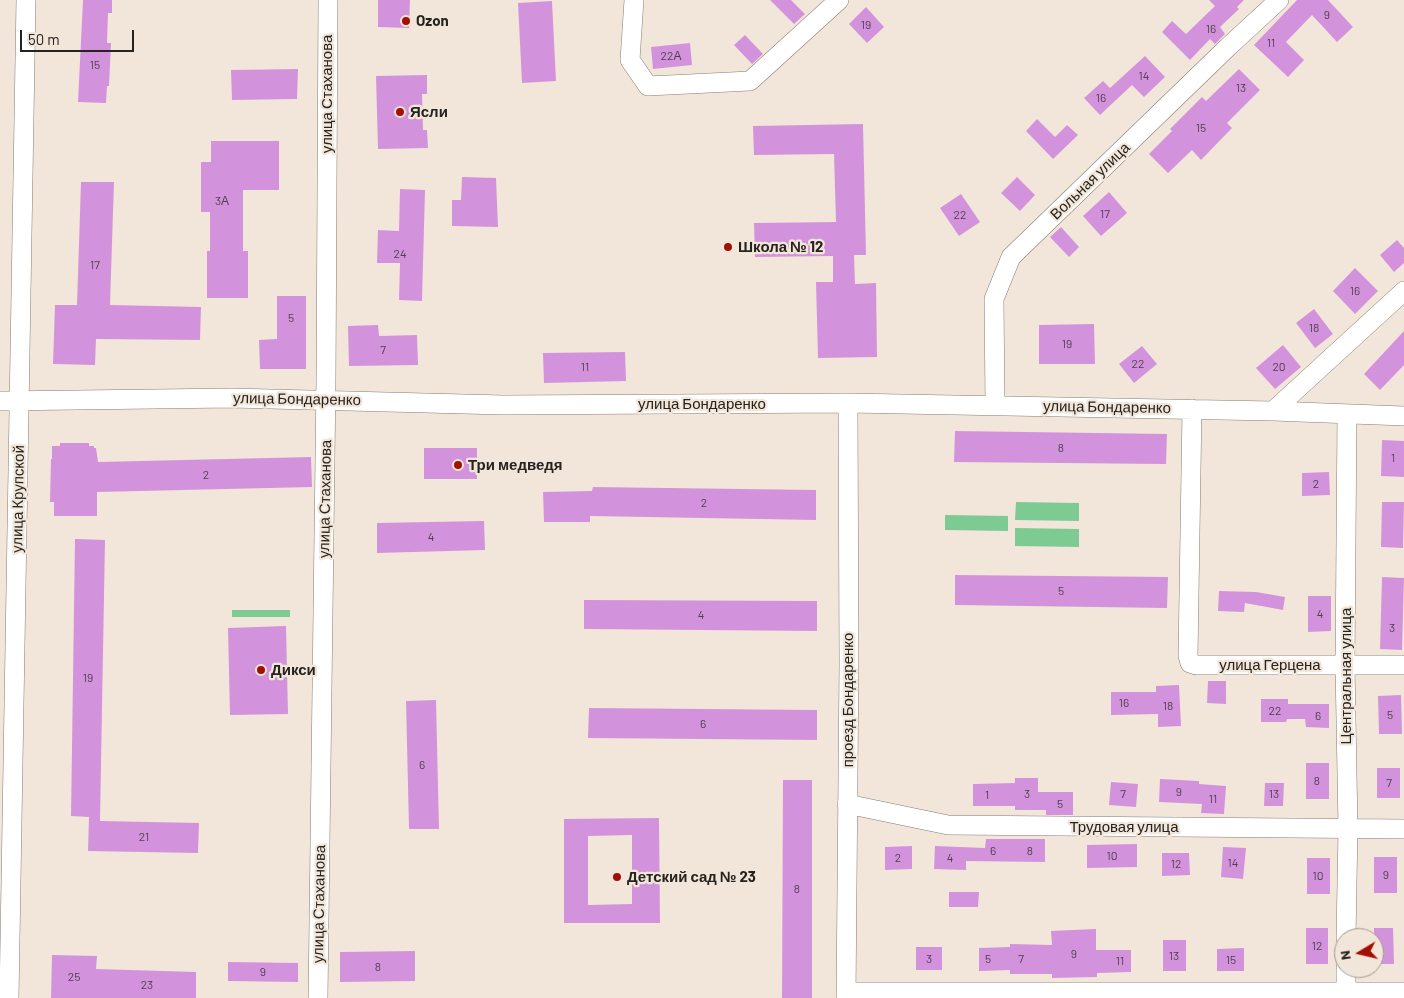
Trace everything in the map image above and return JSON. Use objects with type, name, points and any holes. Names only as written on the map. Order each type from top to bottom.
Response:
[{"type":"street","name":"улица Крупской","points":[[9,998],[26,0]]},
{"type":"street","name":"улица Стаханова","points":[[318,998],[326,400],[328,0]]},
{"type":"street","points":[[634,0],[630,60],[648,86],[750,81],[839,0]]},
{"type":"street","name":"Вольная улица","points":[[995,405],[994,299],[1011,257],[1279,0]]},
{"type":"street","points":[[1272,410],[1404,291]]},
{"type":"street","name":"улица Бондаренко","points":[[0,401],[232,398],[503,405],[848,403],[1272,410],[1347,415],[1404,416]]},
{"type":"street","name":"проезд Бондаренко","points":[[846,995],[848,403]]},
{"type":"street","name":"улица Герцена","points":[[1192,409],[1188,640],[1190,663],[1196,665],[1404,665]]},
{"type":"street","name":"Центральная улица","points":[[1346,928],[1348,828],[1345,666],[1347,415]]},
{"type":"street","name":"Трудовая улица","points":[[847,804],[948,825],[1404,829]]},
{"type":"street","points":[[1346,978],[1346,995]]},
{"type":"street","points":[[846,995],[1346,995],[1404,992]]},
{"type":"green space","points":[[1016,502],[1079,503],[1079,521],[1015,520]]},
{"type":"green space","points":[[945,515],[1008,516],[1008,531],[945,530]]},
{"type":"green space","points":[[1015,528],[1079,529],[1079,547],[1015,546]]},
{"type":"green space","points":[[232,610],[290,610],[290,617],[232,617]]},
{"type":"building","points":[[83,0],[112,0],[112,13],[108,13],[107,43],[111,43],[109,86],[107,86],[106,103],[78,102]]},
{"type":"building","points":[[378,0],[410,0],[409,28],[378,27]]},
{"type":"building","points":[[770,0],[791,0],[805,14],[794,24]]},
{"type":"building","points":[[1209,0],[1244,0],[1237,7],[1239,9],[1220,27],[1225,34],[1215,44],[1210,39],[1190,60],[1162,32],[1172,21],[1186,34],[1215,6]]},
{"type":"building","points":[[1297,0],[1328,0],[1353,27],[1337,42],[1312,15],[1286,42],[1304,60],[1288,77],[1254,45]]},
{"type":"building","points":[[552,1],[556,81],[522,83],[518,3]]},
{"type":"building","points":[[866,7],[884,27],[867,43],[849,24]]},
{"type":"building","points":[[745,35],[763,54],[752,64],[734,45]]},
{"type":"building","points":[[690,43],[692,65],[653,69],[651,47]]},
{"type":"building","points":[[1145,56],[1165,77],[1144,97],[1132,85],[1100,115],[1084,98],[1103,81],[1110,88]]},
{"type":"building","points":[[298,69],[297,99],[232,100],[231,70]]},
{"type":"building","points":[[1239,69],[1260,90],[1227,123],[1232,128],[1201,160],[1192,150],[1168,173],[1149,154],[1172,131],[1170,129],[1202,97],[1206,101]]},
{"type":"building","name":"Ясли","points":[[427,75],[427,94],[422,94],[423,130],[427,130],[428,148],[378,149],[376,76]]},
{"type":"building","points":[[1037,119],[1055,137],[1067,125],[1078,135],[1053,159],[1026,131]]},
{"type":"building","points":[[863,124],[866,255],[854,255],[855,284],[876,283],[877,357],[818,358],[816,282],[833,282],[833,256],[755,257],[754,223],[836,222],[834,154],[754,155],[753,126]]},
{"type":"building","points":[[211,141],[279,141],[279,190],[243,190],[243,251],[248,251],[248,298],[207,298],[207,251],[210,251],[210,212],[201,212],[201,162],[211,162]]},
{"type":"building","points":[[462,177],[496,178],[498,227],[452,226],[452,200],[461,200]]},
{"type":"building","points":[[1017,177],[1035,195],[1020,211],[1001,193]]},
{"type":"building","points":[[81,182],[114,182],[110,305],[201,307],[200,340],[96,339],[95,365],[53,364],[55,305],[77,305]]},
{"type":"building","points":[[400,189],[425,190],[422,301],[399,300],[400,263],[377,263],[378,230],[399,231]]},
{"type":"building","points":[[1109,192],[1127,213],[1101,236],[1083,216]]},
{"type":"building","points":[[961,194],[980,222],[959,236],[940,208]]},
{"type":"building","points":[[1061,227],[1079,247],[1069,257],[1050,237]]},
{"type":"building","points":[[1397,240],[1404,248],[1404,263],[1394,272],[1380,255]]},
{"type":"building","points":[[1355,268],[1378,291],[1355,314],[1333,291]]},
{"type":"building","points":[[277,296],[306,296],[306,369],[260,369],[259,340],[277,339]]},
{"type":"building","points":[[1314,309],[1333,334],[1315,348],[1296,323]]},
{"type":"building","points":[[1094,324],[1095,364],[1039,364],[1039,325]]},
{"type":"building","points":[[378,325],[379,336],[417,335],[418,365],[349,366],[348,326]]},
{"type":"building","points":[[1404,331],[1404,365],[1380,390],[1364,374]]},
{"type":"building","points":[[1283,345],[1301,367],[1275,389],[1256,368]]},
{"type":"building","points":[[1142,346],[1157,364],[1134,383],[1119,364]]},
{"type":"building","points":[[625,352],[626,381],[544,383],[543,353]]},
{"type":"building","points":[[955,431],[1167,434],[1166,464],[954,462]]},
{"type":"building","points":[[1382,440],[1404,441],[1404,477],[1381,476]]},
{"type":"building","points":[[60,443],[89,443],[89,446],[96,448],[98,462],[311,457],[312,487],[97,492],[97,516],[54,516],[54,502],[50,502],[52,446],[60,446]]},
{"type":"building","points":[[424,448],[477,448],[477,479],[424,479]]},
{"type":"building","points":[[1329,472],[1330,495],[1302,496],[1302,473]]},
{"type":"building","points":[[593,487],[816,490],[816,520],[590,516],[590,522],[544,522],[543,492],[592,491]]},
{"type":"building","points":[[1382,502],[1404,502],[1403,548],[1381,547]]},
{"type":"building","points":[[484,521],[485,550],[377,553],[377,523]]},
{"type":"building","points":[[75,539],[105,540],[100,821],[199,823],[198,853],[88,851],[89,817],[71,816]]},
{"type":"building","points":[[955,575],[1168,577],[1167,608],[955,605]]},
{"type":"building","points":[[1382,577],[1404,578],[1402,650],[1380,649]]},
{"type":"building","points":[[1219,591],[1256,592],[1285,597],[1283,610],[1245,603],[1244,612],[1218,611]]},
{"type":"building","points":[[1308,596],[1331,596],[1331,631],[1308,632]]},
{"type":"building","points":[[584,600],[817,601],[817,631],[584,629]]},
{"type":"building","points":[[286,626],[288,714],[230,715],[228,628]]},
{"type":"building","points":[[1208,681],[1226,681],[1226,704],[1207,703]]},
{"type":"building","points":[[1179,685],[1181,726],[1158,727],[1158,714],[1111,715],[1111,692],[1156,692],[1156,686]]},
{"type":"building","points":[[1401,695],[1402,734],[1379,734],[1378,696]]},
{"type":"building","points":[[1261,699],[1288,699],[1288,704],[1329,704],[1329,728],[1306,727],[1305,719],[1287,719],[1286,722],[1261,722]]},
{"type":"building","points":[[436,700],[439,829],[409,829],[406,701]]},
{"type":"building","points":[[589,708],[817,710],[817,740],[588,738]]},
{"type":"building","points":[[1306,763],[1329,763],[1329,799],[1306,799]]},
{"type":"building","points":[[1377,768],[1400,768],[1400,798],[1377,798]]},
{"type":"building","points":[[1015,778],[1038,778],[1038,792],[1073,792],[1073,815],[1046,815],[1046,810],[1015,810],[1015,806],[973,806],[973,784],[1015,783]]},
{"type":"building","points":[[1160,779],[1199,781],[1199,784],[1226,786],[1224,814],[1201,813],[1202,804],[1159,802]]},
{"type":"building","points":[[783,780],[812,780],[812,998],[782,998]]},
{"type":"building","points":[[1111,782],[1138,784],[1136,807],[1109,805]]},
{"type":"building","points":[[1265,783],[1284,783],[1283,806],[1264,806]]},
{"type":"building","points":[[659,818],[660,923],[564,923],[564,819]],"holes":[[[632,835],[632,904],[588,905],[588,836]]]},
{"type":"building","points":[[986,839],[1045,839],[1045,862],[966,861],[966,870],[934,869],[935,846],[985,848]]},
{"type":"building","points":[[1137,844],[1137,867],[1087,868],[1087,845]]},
{"type":"building","points":[[912,846],[912,869],[885,870],[885,847]]},
{"type":"building","points":[[1223,847],[1246,848],[1243,879],[1221,877]]},
{"type":"building","points":[[1162,853],[1189,853],[1190,875],[1162,876]]},
{"type":"building","points":[[1374,857],[1397,857],[1397,893],[1374,893]]},
{"type":"building","points":[[1307,858],[1330,858],[1330,894],[1307,894]]},
{"type":"building","points":[[949,892],[979,892],[978,907],[949,907]]},
{"type":"building","points":[[1306,928],[1328,928],[1328,964],[1306,964]]},
{"type":"building","points":[[1384,928],[1393,928],[1394,964],[1384,964]]},
{"type":"building","points":[[1096,929],[1096,950],[1131,950],[1131,972],[1097,973],[1097,977],[1052,978],[1052,974],[1010,974],[1010,970],[979,971],[979,948],[1010,947],[1010,944],[1052,945],[1051,931]]},
{"type":"building","points":[[1163,940],[1186,940],[1186,971],[1163,971]]},
{"type":"building","points":[[916,947],[942,947],[942,970],[916,970]]},
{"type":"building","points":[[1244,948],[1244,971],[1217,971],[1217,949]]},
{"type":"building","points":[[415,951],[415,981],[340,982],[340,952]]},
{"type":"building","points":[[52,955],[97,956],[96,969],[196,972],[196,998],[51,998]]},
{"type":"building","points":[[228,962],[298,963],[298,982],[228,981]]},
{"type":"place","name":"Ozon","points":[[406,21]]},
{"type":"place","name":"Ясли","points":[[400,112]]},
{"type":"place","name":"Школа № 12","points":[[728,247]]},
{"type":"place","name":"Три медведя","points":[[458,465]]},
{"type":"place","name":"Дикси","points":[[261,670]]},
{"type":"place","name":"Детский сад № 23","points":[[617,877]]}]
